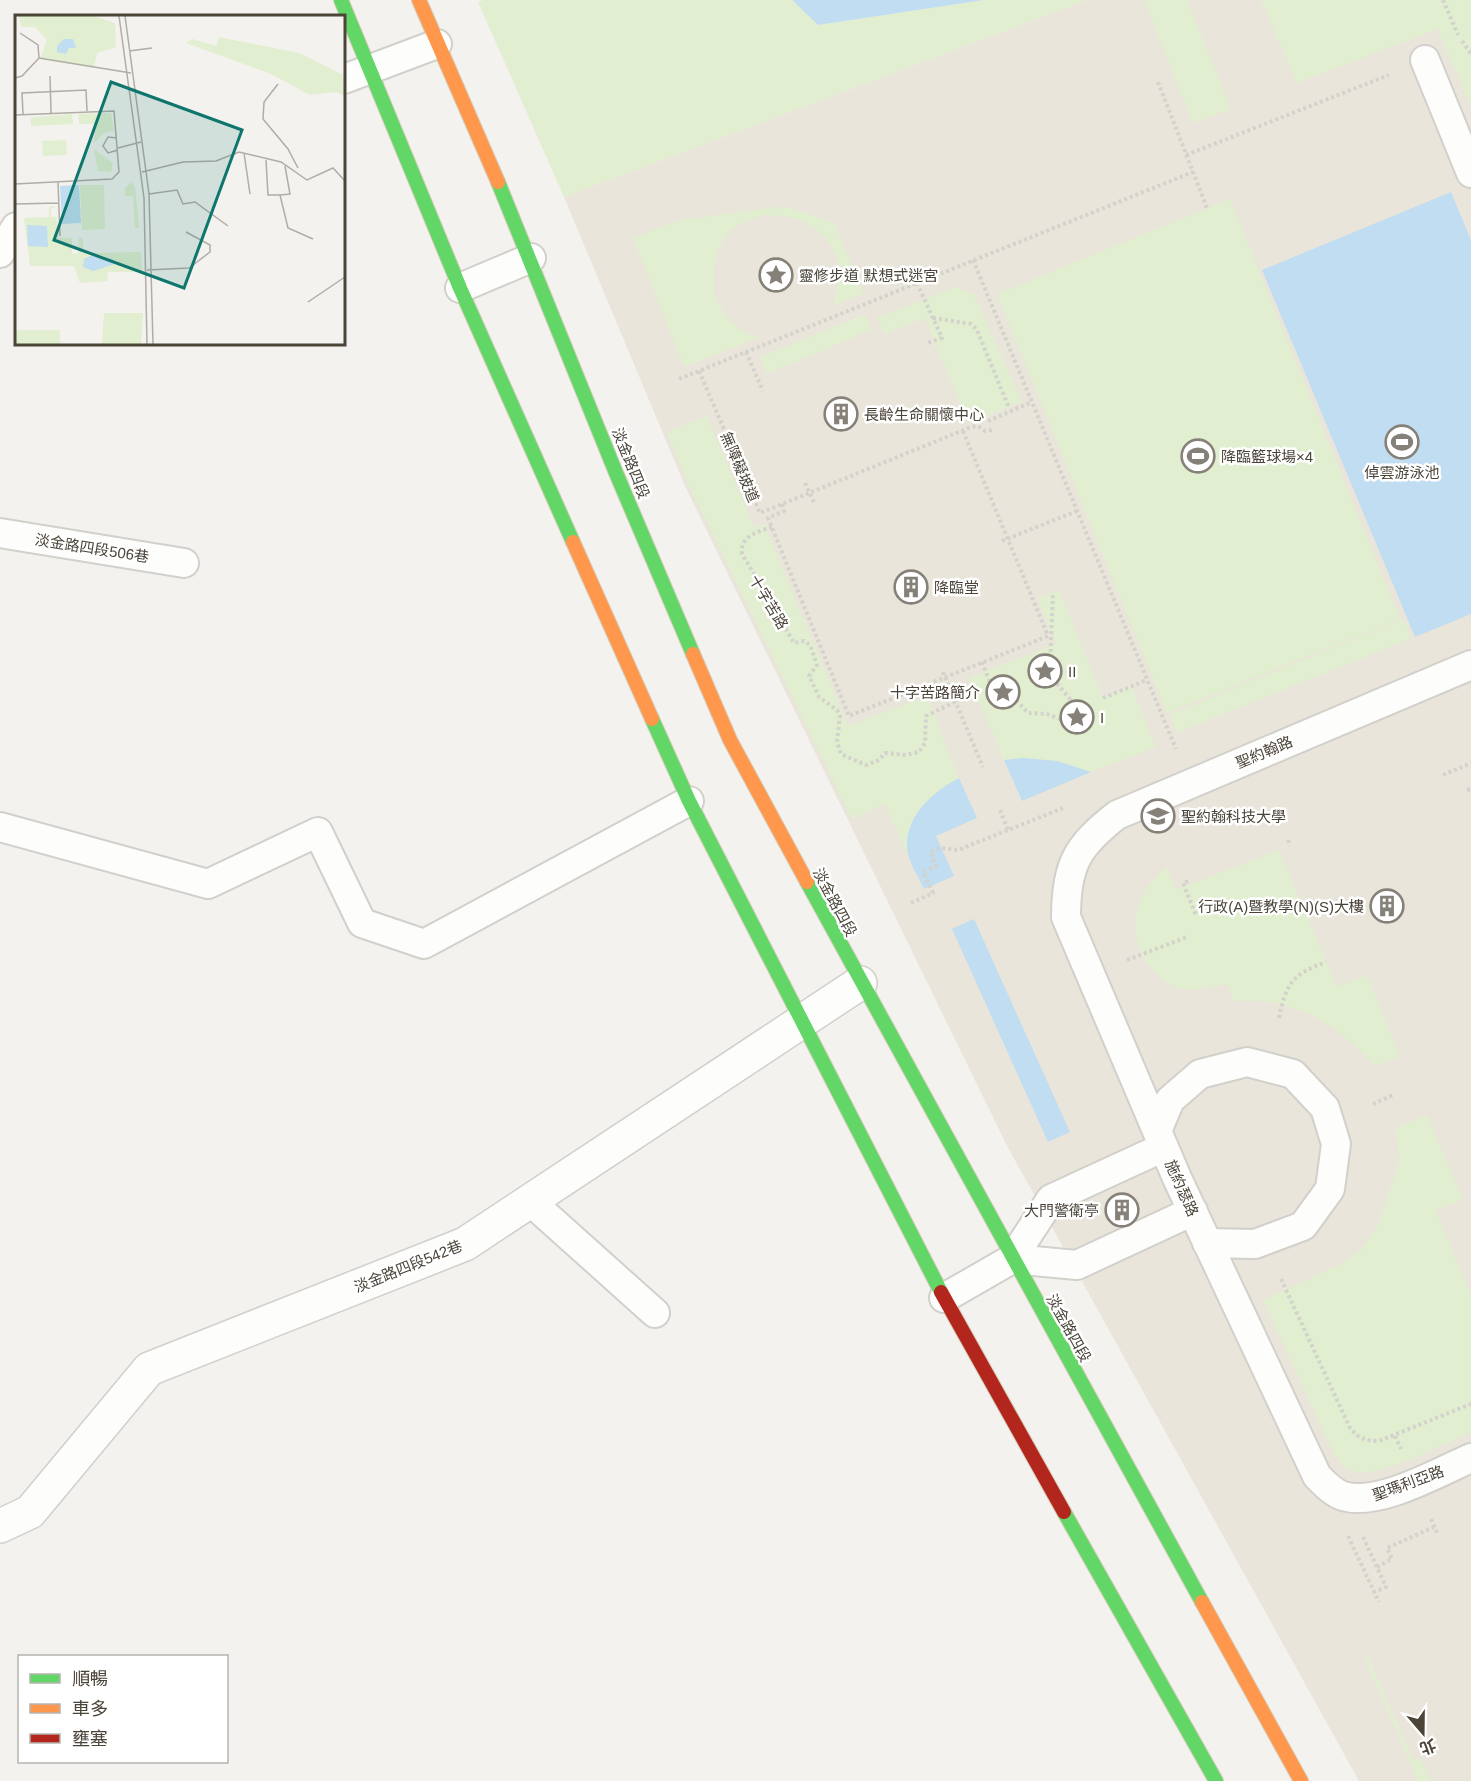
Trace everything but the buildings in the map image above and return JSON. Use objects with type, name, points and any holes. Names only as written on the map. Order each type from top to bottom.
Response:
[{"type":"main road","points":[[341,0],[344,15]]},
{"type":"main road","name":"淡金路四段","points":[[419,0],[531,258],[616,473],[730,740],[860,983],[1300,1781]]},
{"type":"main road","points":[[345,20],[356,74],[460,288],[689,801],[944,1298],[1216,1781]]},
{"type":"street","name":"淡金路四段542巷","points":[[0,1526],[30,1512],[148,1369],[465,1244],[860,983]]},
{"type":"lane","points":[[356,74],[437,44]]},
{"type":"lane","points":[[1425,60],[1471,173]]},
{"type":"lane","points":[[0,253],[15,229]]},
{"type":"lane","points":[[460,288],[531,258]]},
{"type":"lane","name":"淡金路四段506巷","points":[[0,533],[184,563]]},
{"type":"lane","name":"聖約翰路","points":[[1073,861],[1097,830],[1117,815],[1471,664]]},
{"type":"lane","points":[[0,826],[208,884],[318,832],[362,923],[424,944],[689,801]]},
{"type":"lane","name":"施約瑟路","points":[[1073,861],[1066,887],[1066,916],[1160,1139],[1317,1476],[1343,1496]]},
{"type":"lane","points":[[944,1298],[1012,1259],[1051,1199],[1160,1139],[1170,1100],[1200,1074],[1247,1062],[1293,1074],[1324,1108],[1336,1143],[1330,1189],[1303,1226],[1255,1244],[1207,1243]]},
{"type":"lane","points":[[530,1201],[655,1313]]},
{"type":"lane","points":[[1012,1259],[1077,1265],[1192,1210]]},
{"type":"lane","name":"聖瑪利亞路","points":[[1343,1496],[1365,1498],[1388,1492],[1471,1458]]},
{"type":"path","points":[[1443,0],[1454,29],[1471,54]]},
{"type":"path","points":[[1186,155],[1425,60]]},
{"type":"path","points":[[1158,82],[1207,208]]},
{"type":"path","points":[[679,379],[1193,172]]},
{"type":"path","points":[[973,260],[1173,743]]},
{"type":"path","points":[[917,283],[942,338],[928,343]]},
{"type":"path","points":[[933,318],[971,324],[974,327],[1009,408]]},
{"type":"path","points":[[746,352],[763,391]]},
{"type":"path","name":"無障礙坡道","points":[[699,371],[760,513],[782,504]]},
{"type":"path","points":[[988,421],[1032,402]]},
{"type":"path","points":[[963,431],[1048,636],[944,675],[849,717],[768,518],[784,511],[782,504],[963,431],[978,426],[985,431],[992,430]]},
{"type":"path","points":[[805,483],[815,505]]},
{"type":"path","points":[[1002,541],[1077,511]]},
{"type":"path","name":"十字苦路","points":[[772,527],[748,537],[742,548],[742,554],[768,597],[773,614],[784,626],[794,644],[804,641],[810,645],[817,665],[808,676],[819,697],[837,710],[840,716],[837,742],[841,754],[866,765],[879,760],[885,753],[906,755],[920,753],[925,743],[926,716],[955,702]]},
{"type":"path","points":[[982,662],[996,698],[1000,702],[1017,701],[1028,713],[1047,714],[1065,721],[1071,705],[1070,699],[1054,680],[1050,665],[1053,592]]},
{"type":"path","points":[[944,675],[983,767]]},
{"type":"path","points":[[1103,698],[1147,680]]},
{"type":"path","points":[[1443,775],[1471,764]]},
{"type":"path","points":[[999,810],[1008,830]]},
{"type":"path","points":[[1288,840],[1290,846]]},
{"type":"path","points":[[911,903],[933,893],[923,872],[936,866],[930,852],[941,848],[958,850]]},
{"type":"path","points":[[1188,881],[1183,883],[1196,915]]},
{"type":"path","points":[[1124,962],[1186,937]]},
{"type":"path","points":[[1279,1018],[1284,993],[1293,978],[1307,969],[1326,962]]},
{"type":"path","points":[[1373,1104],[1393,1095]]},
{"type":"path","points":[[1281,1279],[1356,1437],[1365,1441],[1379,1442],[1471,1404]]},
{"type":"path","points":[[1377,1567],[1392,1559],[1387,1548],[1434,1527]]},
{"type":"path","points":[[1359,1528],[1386,1587],[1374,1592]]},
{"type":"path","points":[[1347,1534],[1379,1602]]},
{"type":"shaded area","name":"聖約翰科技大學","points":[[1087,0],[1471,0],[1471,1781],[1359,1781],[1007,1146],[685,486],[564,197]]},
{"type":"green space","points":[[483,0],[792,0],[818,25],[984,0],[1087,0],[564,197],[478,2]]},
{"type":"green space","points":[[1144,0],[1187,0],[1231,109],[1193,123]]},
{"type":"green space","points":[[1261,0],[1471,0],[1471,108],[1438,29],[1297,83]]},
{"type":"green space","name":"降臨籃球場×4","points":[[1230,199],[1400,619],[1167,713],[997,294]]},
{"type":"green space","points":[[775,207],[792,208],[834,223],[864,293],[831,306],[839,274],[833,249],[817,230],[794,218],[769,215],[745,221],[725,237],[715,264],[713,277],[715,296],[729,319],[746,333],[760,337],[684,367],[633,238],[680,220]]},
{"type":"green space","points":[[955,287],[974,294],[1022,402],[968,423],[925,318],[884,334],[877,318]]},
{"type":"green space","points":[[865,314],[871,330],[767,374],[760,357]]},
{"type":"green space","points":[[707,416],[754,527],[764,524],[848,726],[927,696],[959,778],[938,792],[921,810],[910,831],[909,856],[884,804],[852,819],[690,488],[667,432]]},
{"type":"green space","points":[[1059,590],[1103,698],[1131,686],[1156,747],[1091,772],[1057,761],[1023,758],[1004,760],[969,678],[1056,644],[1037,598]]},
{"type":"green space","points":[[1403,619],[1412,638],[1177,733],[1169,715]]},
{"type":"green space","points":[[1279,850],[1337,987],[1367,975],[1400,1056],[1374,1066],[1344,1037],[1311,1015],[1274,1003],[1232,1001],[1229,985],[1194,989],[1179,988],[1160,977],[1145,959],[1138,945],[1136,931],[1139,903],[1155,878],[1167,867],[1176,890]]},
{"type":"green space","points":[[1427,1115],[1463,1199],[1436,1211],[1471,1295],[1471,1432],[1394,1466],[1364,1472],[1353,1471],[1341,1463],[1333,1452],[1263,1300],[1344,1263],[1364,1246],[1379,1223],[1400,1160],[1395,1128]]},
{"type":"green space","points":[[1367,1654],[1413,1760],[1420,1758],[1431,1781],[1418,1781],[1363,1655]]},
{"type":"water","points":[[792,0],[984,0],[818,25]]},
{"type":"water","name":"倬雲游泳池","points":[[1451,192],[1471,240],[1471,614],[1415,637],[1262,270]]},
{"type":"water","points":[[1023,758],[1057,761],[1091,772],[1022,801],[1004,760]]},
{"type":"water","points":[[959,778],[977,818],[936,836],[954,876],[924,889],[907,851],[911,824],[916,814],[931,797]]},
{"type":"water","points":[[974,919],[1070,1132],[1048,1142],[952,929]]},
{"type":"traffic: fast","points":[[341,0],[460,288],[573,542]]},
{"type":"traffic: fast","points":[[498,182],[616,473],[693,654]]},
{"type":"traffic: fast","points":[[652,719],[689,801],[941,1292]]},
{"type":"traffic: fast","points":[[807,882],[1202,1602]]},
{"type":"traffic: fast","points":[[1064,1512],[1216,1781]]},
{"type":"traffic: slow","points":[[419,0],[498,182]]},
{"type":"traffic: slow","points":[[573,542],[652,719]]},
{"type":"traffic: slow","points":[[693,654],[730,740],[807,882]]},
{"type":"traffic: slow","points":[[1202,1602],[1301,1781]]},
{"type":"traffic: jam","points":[[941,1292],[1064,1512]]},
{"type":"place","name":"靈修步道 默想式迷宮","points":[[776,275]]},
{"type":"place","name":"長齡生命關懷中心","points":[[841,414]]},
{"type":"place","name":"倬雲游泳池","points":[[1402,442]]},
{"type":"place","name":"降臨籃球場×4","points":[[1198,456]]},
{"type":"place","name":"降臨堂","points":[[911,587]]},
{"type":"place","name":"II","points":[[1045,671]]},
{"type":"place","name":"十字苦路簡介","points":[[1003,692]]},
{"type":"place","name":"I","points":[[1077,717]]},
{"type":"place","name":"聖約翰科技大學","points":[[1158,816]]},
{"type":"place","name":"行政(A)暨教學(N)(S)大樓","points":[[1387,906]]},
{"type":"place","name":"大門警衛亭","points":[[1122,1210]]}]
